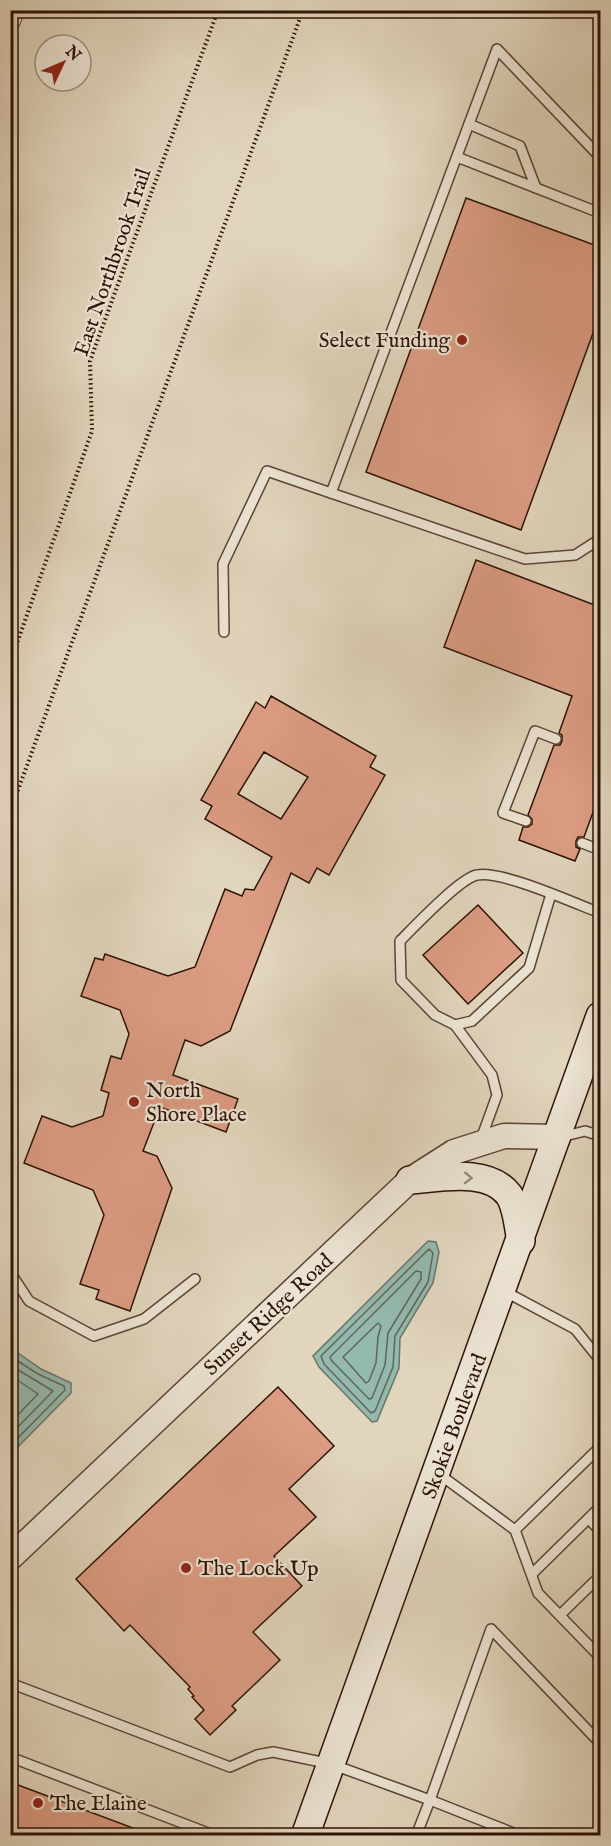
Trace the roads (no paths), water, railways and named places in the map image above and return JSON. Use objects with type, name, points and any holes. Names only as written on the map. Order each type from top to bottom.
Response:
[{"type":"main road","name":"Skokie Boulevard","points":[[305,1836],[600,1016]]},
{"type":"main road","points":[[410,1180],[474,1177],[489,1180],[509,1195],[521,1240]]},
{"type":"street","points":[[10,21],[14,10]]},
{"type":"street","name":"Sunset Ridge Road","points":[[10,1558],[410,1180],[454,1152],[504,1136],[558,1137]]},
{"type":"lane","points":[[331,493],[497,49],[600,157]]},
{"type":"lane","points":[[469,124],[520,147],[536,188]]},
{"type":"lane","points":[[457,156],[600,213]]},
{"type":"lane","points":[[224,632],[223,564],[267,471],[525,559],[575,555],[600,539]]},
{"type":"lane","points":[[526,821],[503,813],[535,731],[556,739]]},
{"type":"lane","points":[[582,843],[600,850]]},
{"type":"lane","points":[[479,1144],[497,1095],[492,1075],[455,1025],[435,1015],[401,980],[400,941],[450,893],[475,875],[492,875],[600,913]]},
{"type":"lane","points":[[455,1025],[472,1021],[529,968],[551,894]]},
{"type":"lane","points":[[558,1137],[585,1131],[600,1136]]},
{"type":"lane","points":[[10,1272],[29,1301],[94,1336],[144,1319],[195,1278]]},
{"type":"lane","points":[[503,1290],[575,1329],[600,1360]]},
{"type":"lane","points":[[515,1530],[600,1447]]},
{"type":"lane","points":[[437,1473],[515,1530],[538,1593],[600,1658]]},
{"type":"lane","points":[[531,1574],[600,1507]]},
{"type":"lane","points":[[588,1519],[600,1531]]},
{"type":"lane","points":[[560,1615],[600,1576]]},
{"type":"lane","points":[[416,1836],[491,1629],[600,1743]]},
{"type":"lane","points":[[10,1683],[230,1767],[257,1755],[273,1752],[332,1764],[521,1836]]},
{"type":"lane","points":[[10,1756],[195,1832],[216,1836]]},
{"type":"water","points":[[600,1189],[600,1287],[595,1267]]},
{"type":"water","points":[[428,1241],[436,1242],[439,1252],[433,1283],[400,1338],[399,1368],[377,1421],[372,1422],[319,1367],[313,1356]]},
{"type":"water","points":[[11,1348],[41,1369],[71,1383],[71,1393],[11,1454]]},
{"type":"place","name":"Select Funding","points":[[462,340]]},
{"type":"place","name":"North Shore Place","points":[[134,1102]]},
{"type":"place","name":"The Lock Up","points":[[186,1568]]},
{"type":"place","name":"The Elaine","points":[[38,1803]]}]
